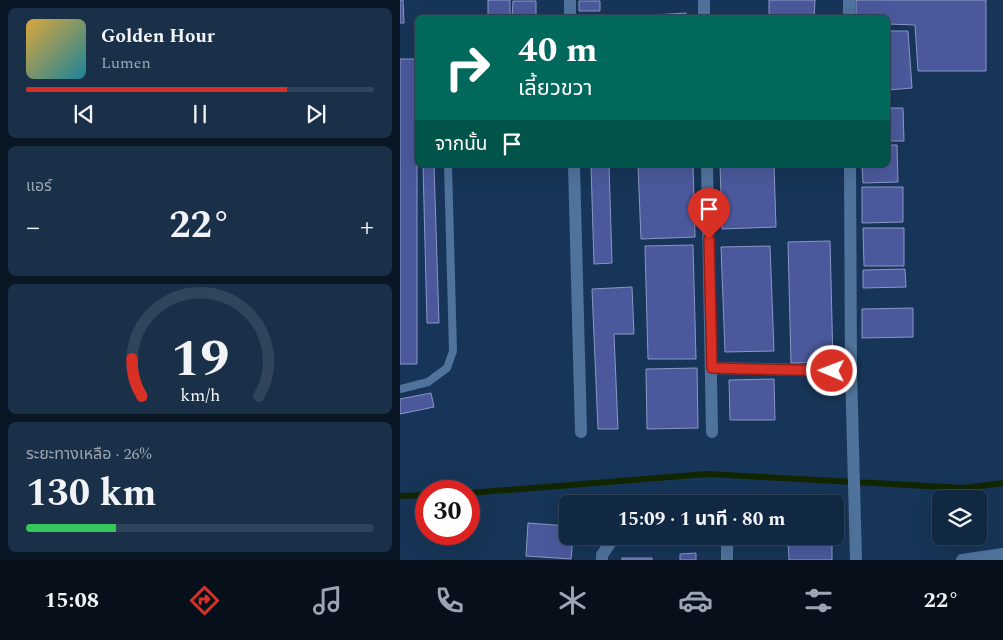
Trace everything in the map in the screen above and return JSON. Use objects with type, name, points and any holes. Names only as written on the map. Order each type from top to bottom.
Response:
[{"type":"street","points":[[570,0],[570,15]]},
{"type":"street","points":[[704,0],[704,15]]},
{"type":"street","points":[[848,0],[849,15]]},
{"type":"street","points":[[574,167],[581,432]]},
{"type":"street","points":[[707,167],[712,432]]},
{"type":"street","points":[[850,167],[851,371],[856,560]]},
{"type":"street","points":[[712,368],[851,371]]},
{"type":"street","points":[[602,560],[602,555],[609,545]]},
{"type":"street","points":[[726,560],[727,545]]},
{"type":"street","points":[[962,560],[1003,554]]},
{"type":"lane","points":[[400,389],[428,382],[447,368],[453,351],[448,167]]},
{"type":"building","points":[[400,0],[403,0],[404,23],[400,23]]},
{"type":"building","points":[[488,0],[510,0],[510,15],[488,15]]},
{"type":"building","points":[[769,0],[815,0],[814,15],[769,15]]},
{"type":"building","points":[[856,0],[986,0],[986,71],[918,71],[915,25],[890,24],[890,15],[856,15]]},
{"type":"building","points":[[513,1],[536,1],[536,15],[512,15]]},
{"type":"building","points":[[579,1],[600,1],[600,11],[579,11]]},
{"type":"building","points":[[686,13],[686,15],[652,15]]},
{"type":"building","points":[[890,31],[908,31],[912,88],[890,90]]},
{"type":"building","points":[[400,59],[415,59],[417,364],[400,364]]},
{"type":"building","points":[[890,108],[903,108],[904,141],[890,141]]},
{"type":"building","points":[[890,145],[897,145],[898,182],[863,183],[862,167],[890,167]]},
{"type":"building","points":[[423,167],[434,167],[439,323],[427,323]]},
{"type":"building","points":[[591,167],[609,167],[612,263],[594,264]]},
{"type":"building","points":[[638,167],[693,167],[695,237],[641,239]]},
{"type":"building","points":[[720,167],[774,167],[776,227],[722,229]]},
{"type":"building","points":[[862,187],[903,187],[903,222],[862,223]]},
{"type":"building","points":[[863,228],[904,228],[904,266],[864,266]]},
{"type":"building","points":[[830,241],[833,362],[791,363],[788,242]]},
{"type":"building","points":[[693,245],[696,359],[648,359],[645,246]]},
{"type":"building","points":[[770,246],[774,351],[725,352],[721,247]]},
{"type":"building","points":[[905,269],[906,287],[863,288],[863,270]]},
{"type":"building","points":[[632,287],[634,334],[614,334],[618,429],[598,429],[592,289]]},
{"type":"building","points":[[913,308],[913,337],[862,338],[862,309]]},
{"type":"building","points":[[697,368],[698,428],[647,429],[646,369]]},
{"type":"building","points":[[774,379],[775,420],[730,420],[729,380]]},
{"type":"building","points":[[431,393],[434,407],[400,414],[400,399]]},
{"type":"building","points":[[528,523],[559,525],[559,545],[572,545],[571,559],[526,556]]},
{"type":"building","points":[[788,545],[832,545],[832,560],[789,560]]},
{"type":"building","points":[[696,553],[696,560],[680,560],[680,554]]},
{"type":"building","points":[[622,558],[652,558],[652,560],[622,560]]},
{"type":"waterway","points":[[480,492],[707,474],[964,488],[1003,483]]},
{"type":"waterway","points":[[400,496],[415,495]]},
{"type":"route","points":[[709,239],[712,368],[832,371]]}]
